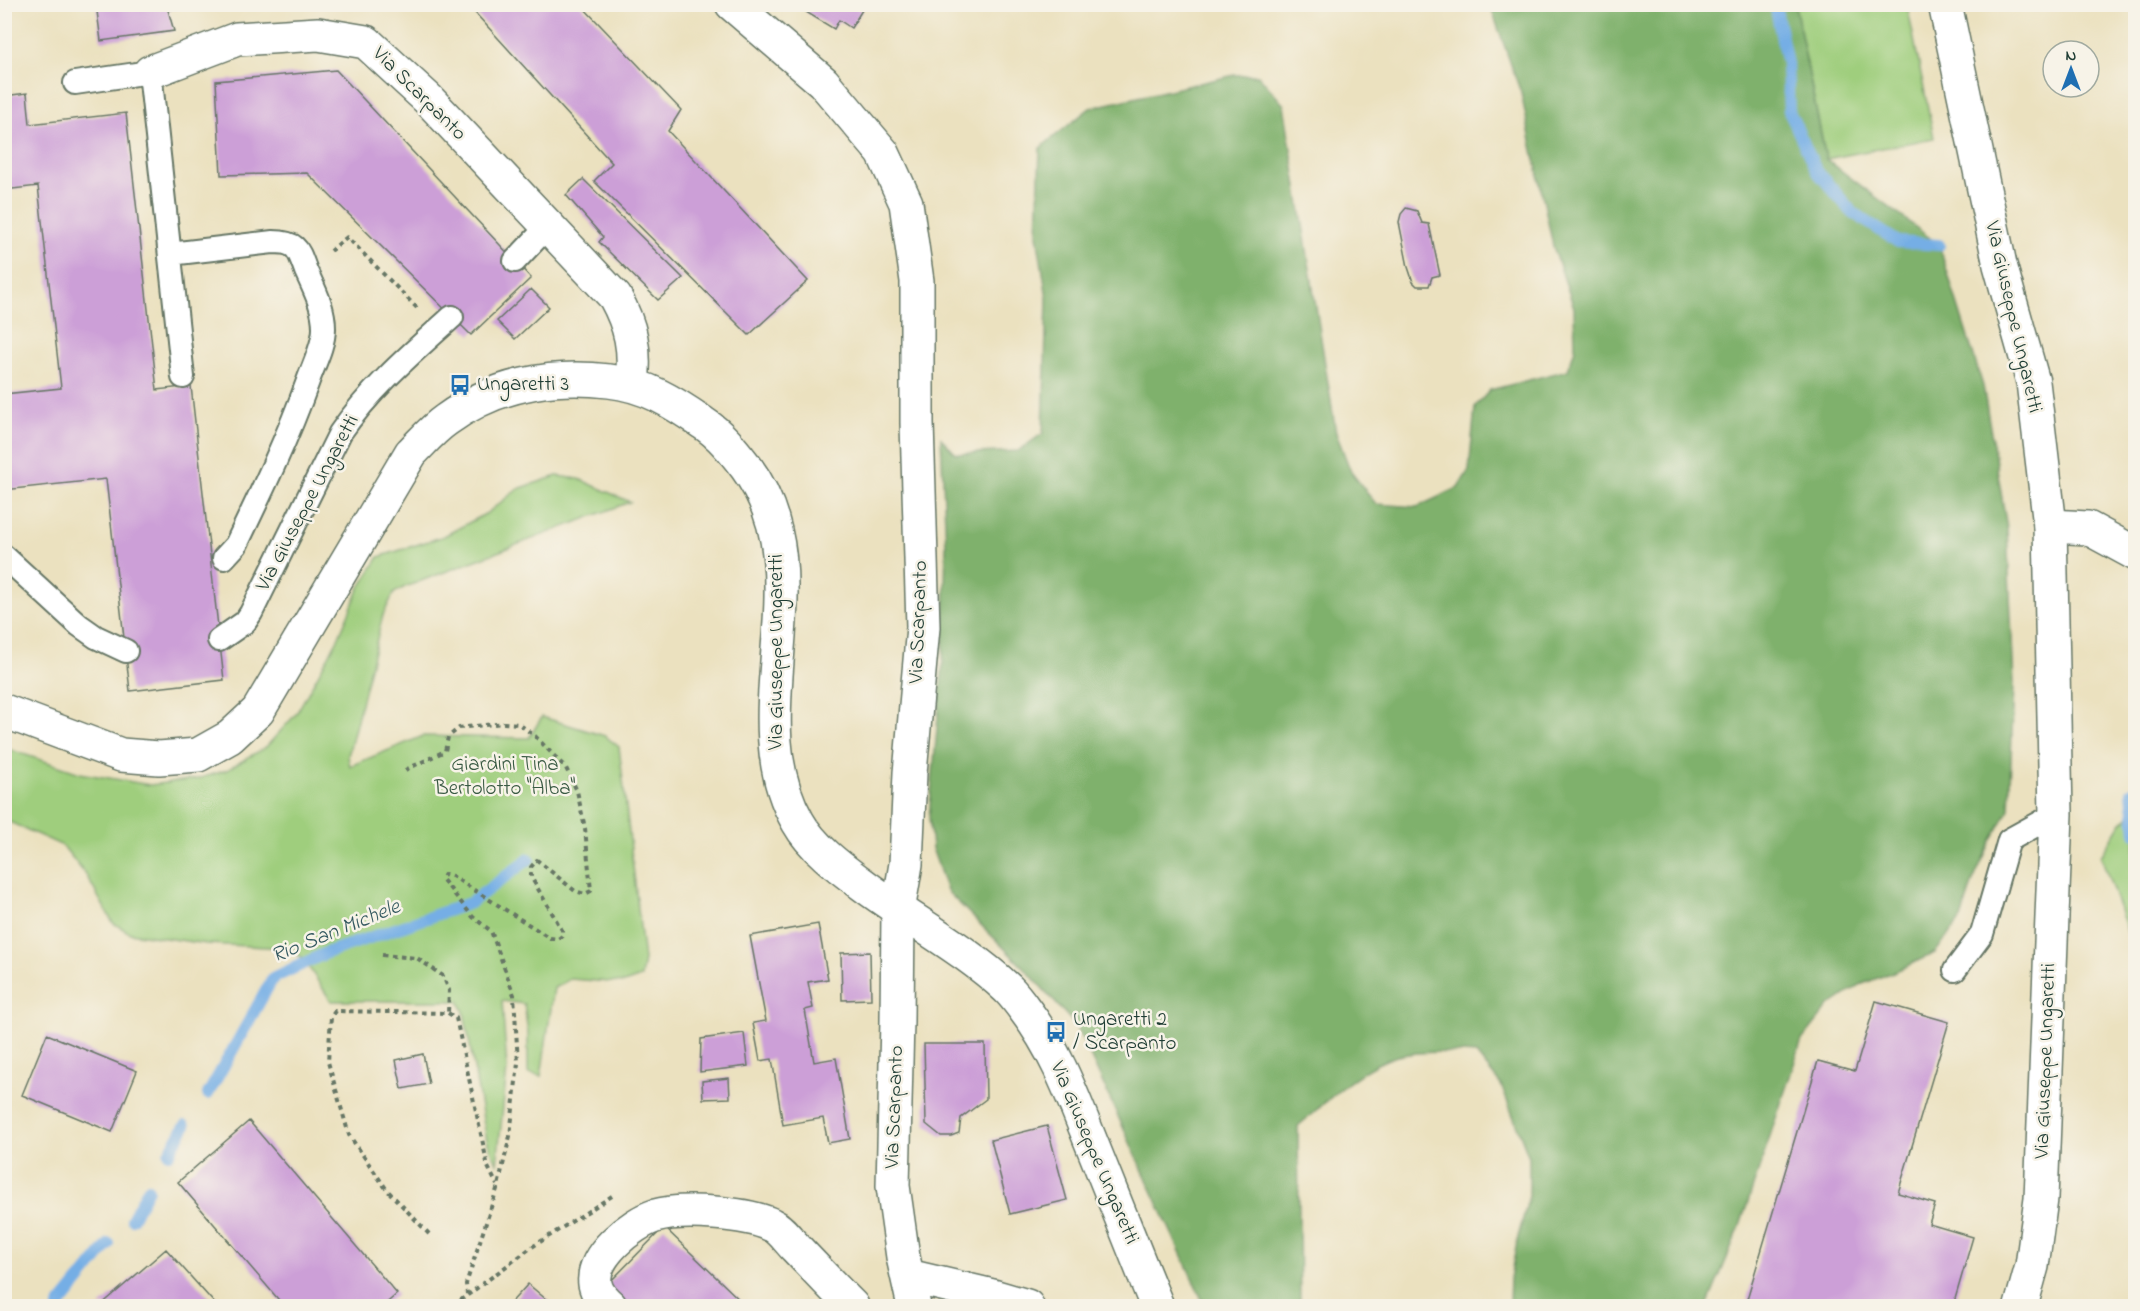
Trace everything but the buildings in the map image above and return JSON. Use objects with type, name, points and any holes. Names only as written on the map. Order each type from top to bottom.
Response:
[{"type":"street","name":"Via Scarpanto","points":[[732,4],[823,82],[883,153],[906,203],[917,280],[917,423],[923,627],[910,773],[906,864],[898,911],[893,1186],[911,1291]]},
{"type":"street","name":"Via Giuseppe Ungaretti","points":[[1945,4],[2000,265],[2033,382],[2050,526],[2056,813],[2041,1199],[2032,1266],[2021,1306]]},
{"type":"street","name":"Via Scarpanto","points":[[150,72],[237,39],[318,34],[366,42],[429,100],[615,297],[626,317],[632,339],[634,364],[632,383]]},
{"type":"street","name":"Via Giuseppe Ungaretti","points":[[4,711],[121,754],[159,758],[198,754],[230,737],[258,711],[411,453],[443,421],[480,398],[529,382],[578,377],[632,383],[684,410],[713,430],[735,452],[754,478],[768,506],[778,541],[781,580],[781,634],[774,709],[775,753],[784,791],[798,823],[818,847],[843,871],[898,911],[973,960],[1010,991],[1042,1033],[1067,1082],[1157,1306]]},
{"type":"street","points":[[2050,526],[2088,528],[2136,554]]},
{"type":"street","points":[[610,1306],[599,1296],[595,1283],[597,1269],[604,1255],[624,1234],[656,1216],[714,1213],[744,1215],[775,1226],[852,1306]]},
{"type":"street","points":[[911,1291],[993,1296],[1027,1306]]},
{"type":"lane","name":"Via Scarpanto","points":[[75,83],[150,72]]},
{"type":"lane","points":[[150,72],[183,377]]},
{"type":"lane","points":[[515,261],[547,227]]},
{"type":"lane","name":"Via Giuseppe Ungaretti","points":[[170,254],[288,242],[298,250],[322,310],[324,330],[293,421],[236,545],[224,558]]},
{"type":"lane","name":"Via Giuseppe Ungaretti","points":[[218,633],[245,622],[340,433],[358,407],[445,323]]},
{"type":"lane","points":[[4,556],[66,614],[96,637],[125,644]]},
{"type":"lane","points":[[1955,970],[1982,934],[2009,840],[2056,813]]},
{"type":"path","points":[[347,237],[445,323]]},
{"type":"path","points":[[405,770],[445,751],[448,737],[459,728],[504,723],[519,724],[535,736],[566,768],[577,791],[585,828],[591,891],[585,894],[575,891],[537,860],[531,867],[531,878],[562,930],[558,939],[550,938],[452,876],[445,874],[442,879],[473,917],[491,931],[514,995],[518,1063],[510,1136],[498,1186],[466,1284],[467,1294]]},
{"type":"path","points":[[382,955],[417,958],[443,976],[449,990],[448,1013]]},
{"type":"path","points":[[429,1234],[387,1190],[348,1135],[328,1062],[331,1017],[335,1011],[448,1013],[456,1018],[488,1167],[498,1186]]},
{"type":"path","points":[[453,1306],[541,1241],[608,1197],[619,1194]]},
{"type":"green space","points":[[1490,5],[1795,5],[1826,159],[1939,245],[1983,386],[2007,528],[2014,684],[2009,809],[1973,881],[1961,919],[1935,953],[1860,985],[1829,1006],[1802,1040],[1739,1229],[1707,1306],[1509,1306],[1510,1278],[1529,1196],[1529,1157],[1501,1085],[1476,1054],[1436,1052],[1397,1056],[1383,1061],[1357,1076],[1298,1126],[1300,1306],[1205,1306],[1077,1027],[1027,971],[947,891],[932,848],[929,817],[943,662],[946,546],[941,438],[956,454],[1018,451],[1043,433],[1047,298],[1037,235],[1040,148],[1090,108],[1235,75],[1258,75],[1284,105],[1336,433],[1351,472],[1376,504],[1417,507],[1458,488],[1469,470],[1475,407],[1490,390],[1568,370],[1575,349],[1574,308],[1553,246],[1521,93]]},
{"type":"green space","points":[[1795,5],[1907,5],[1934,138],[1826,159]]},
{"type":"green space","name":"Giardini Tina Bertolotto \"Alba\"","points":[[557,476],[579,479],[630,502],[394,593],[383,615],[348,756],[350,766],[423,736],[529,738],[542,717],[605,736],[619,747],[644,960],[641,977],[624,983],[570,979],[554,988],[541,1076],[528,1073],[528,1033],[524,1004],[502,1001],[507,1069],[497,1163],[487,1141],[464,1012],[459,1001],[331,1001],[302,957],[286,948],[207,944],[130,933],[113,923],[86,875],[63,846],[5,820],[5,748],[80,773],[150,785],[197,779],[227,770],[266,747],[296,714],[337,641],[360,587],[379,557],[444,536],[487,513],[518,489]]},
{"type":"green space","points":[[2135,812],[2135,953],[2101,856],[2122,822]]},
{"type":"waterway","points":[[1775,4],[1787,64],[1789,111],[1816,170],[1852,212],[1898,242],[1939,245]]},
{"type":"waterway","points":[[2132,792],[2136,833]]},
{"type":"waterway","name":"Rio San Michele","points":[[208,1094],[273,978],[326,953],[470,903],[529,859]]},
{"type":"waterway","name":"Rio San Michele","points":[[169,1153],[185,1126]]},
{"type":"waterway","name":"Rio San Michele","points":[[132,1219],[148,1189]]},
{"type":"waterway","name":"Rio San Michele","points":[[59,1306],[109,1244]]},
{"type":"place","name":"Ungaretti 3","points":[[460,385]]},
{"type":"place","name":"Ungaretti 2 / Scarpanto","points":[[1056,1032]]}]
